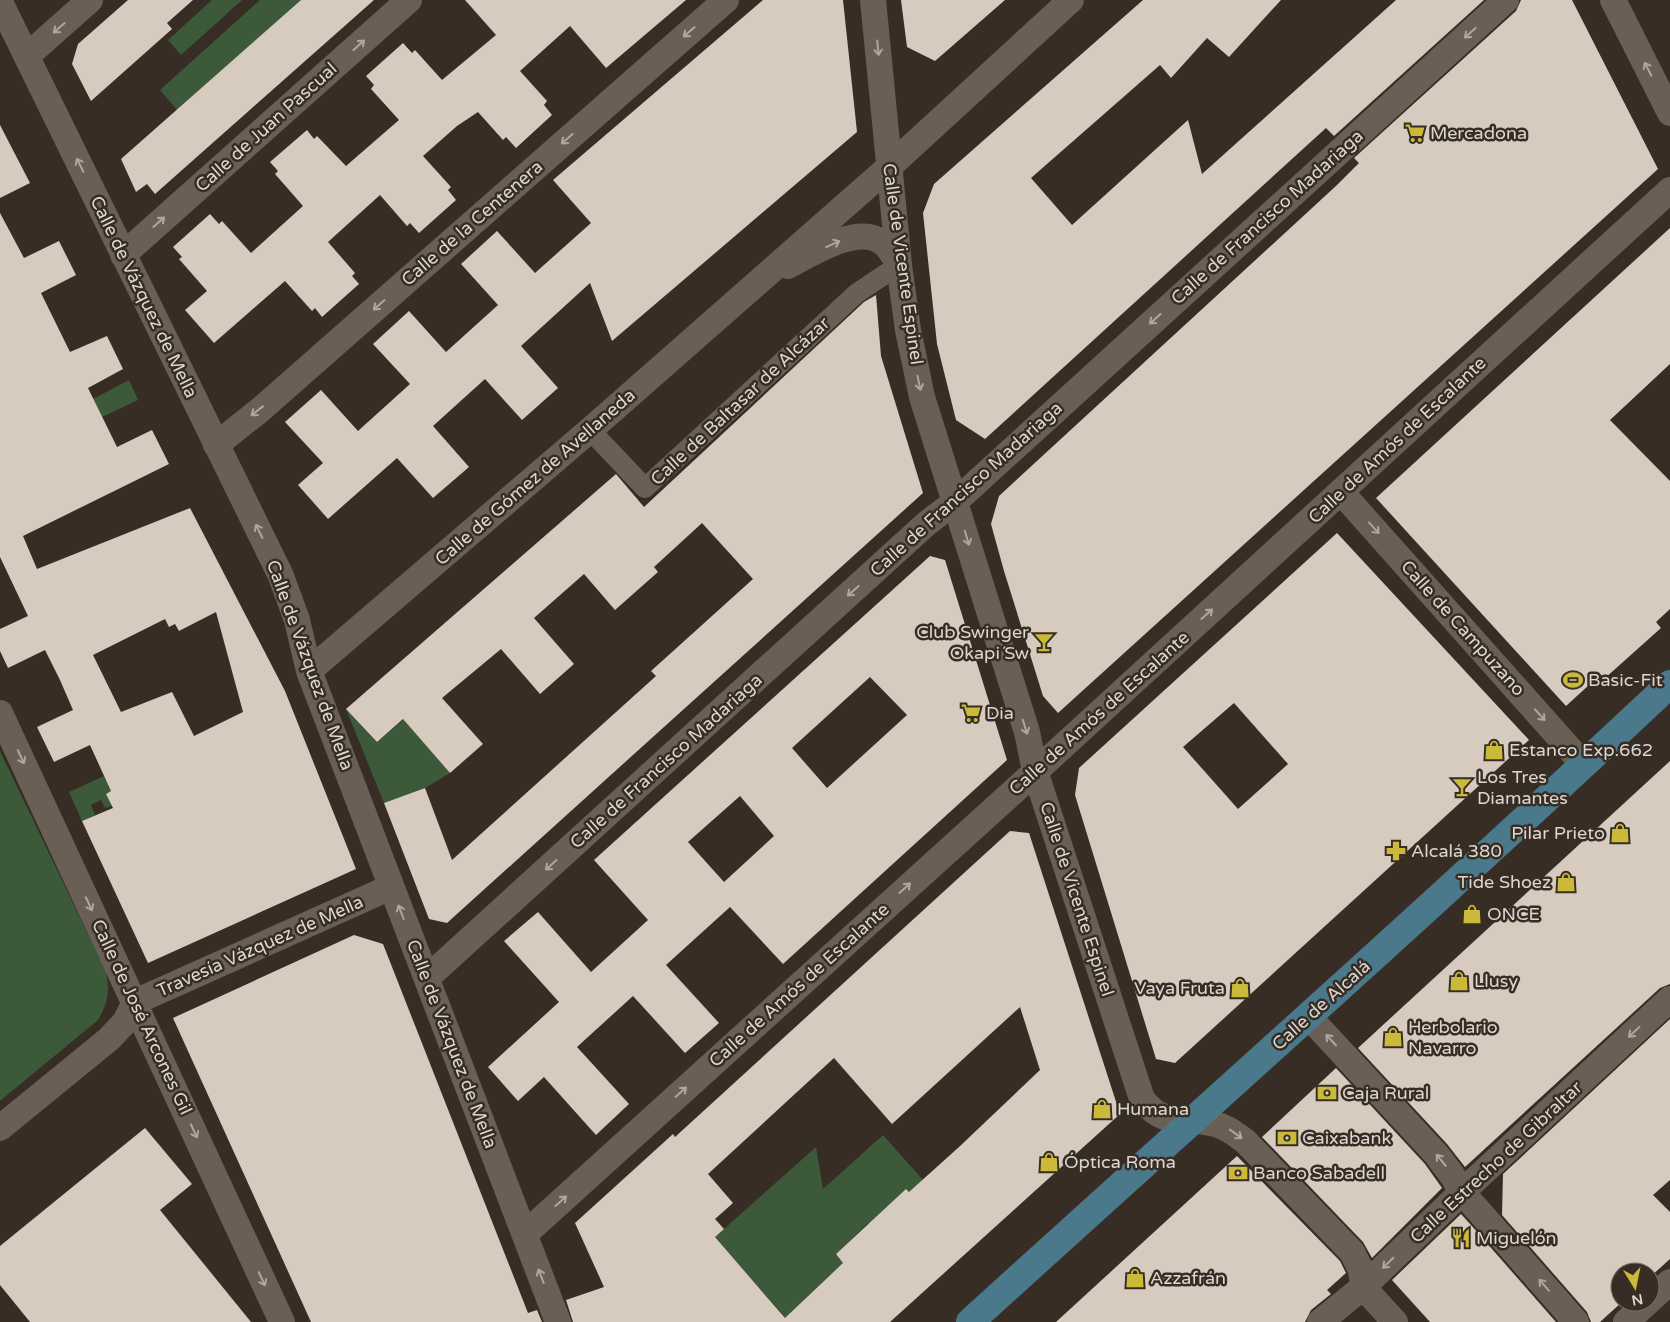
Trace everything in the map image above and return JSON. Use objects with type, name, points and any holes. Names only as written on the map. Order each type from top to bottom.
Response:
[{"type":"main road","name":"Calle de Alcalá","points":[[970,1322],[1308,1016],[1670,684]]},
{"type":"street","points":[[27,56],[90,0]]},
{"type":"street","name":"Calle de Juan Pascual","points":[[123,255],[410,0]]},
{"type":"street","name":"Calle de la Centenera","points":[[216,445],[260,410],[726,0]]},
{"type":"street","name":"Calle de Vicente Espinel","points":[[873,0],[899,265],[908,330],[922,397],[1027,732],[1036,771],[1142,1099],[1152,1113],[1168,1119],[1214,1124],[1227,1128],[1245,1141],[1352,1252],[1361,1270],[1363,1287]]},
{"type":"street","name":"Calle de Gómez de Avellaneda","points":[[309,671],[590,430],[889,166],[1071,0]]},
{"type":"street","name":"Calle de Francisco Madariaga","points":[[427,978],[926,524],[956,501],[1506,0]]},
{"type":"street","points":[[1613,0],[1670,113]]},
{"type":"street","name":"Calle de Vázquez de Mella","points":[[0,2],[281,576],[297,620],[309,671],[558,1322]]},
{"type":"street","name":"Calle de Amós de Escalante","points":[[525,1234],[1036,771],[1670,190]]},
{"type":"street","name":"Calle de Gómez de Avellaneda","points":[[758,280],[844,239],[859,235],[872,237],[883,243],[899,265]]},
{"type":"street","name":"Calle de Baltasar de Alcázar","points":[[590,430],[645,488],[857,292],[899,265]]},
{"type":"street","name":"Calle de Campuzano","points":[[1341,492],[1584,764]]},
{"type":"street","name":"Calle de José Arcones Gil","points":[[0,713],[282,1322]]},
{"type":"street","name":"Travesía Vázquez de Mella","points":[[0,1128],[109,1040],[125,1022],[135,1002],[391,887]]},
{"type":"street","name":"Calle Estrecho de Gibraltar","points":[[1320,1322],[1363,1287],[1462,1192],[1670,999]]},
{"type":"street","points":[[1308,1016],[1436,1154],[1452,1174],[1462,1192],[1576,1322]]},
{"type":"street","points":[[1660,1291],[1670,1282]]},
{"type":"street","points":[[1363,1287],[1396,1322]]},
{"type":"street","points":[[1626,1322],[1637,1312]]},
{"type":"green space","points":[[212,0],[242,0],[181,55],[168,40]]},
{"type":"green space","points":[[260,0],[301,0],[177,110],[160,90]]},
{"type":"green space","points":[[129,380],[138,400],[102,417],[93,399]]},
{"type":"green space","points":[[346,709],[377,742],[415,710],[411,728],[450,773],[425,788],[384,803]]},
{"type":"green space","points":[[0,751],[106,972],[108,991],[104,1008],[98,1020],[0,1101]]},
{"type":"green space","points":[[104,776],[111,791],[106,794],[112,806],[105,808],[101,800],[91,805],[95,815],[82,821],[69,792]]},
{"type":"green space","points":[[883,1135],[938,1197],[925,1208],[906,1189],[887,1243],[868,1223],[836,1254],[854,1275],[830,1275],[803,1301],[789,1322],[715,1237],[816,1147],[823,1189]]},
{"type":"building","points":[[128,0],[193,0],[167,23],[172,29],[91,101],[72,64],[78,44]]},
{"type":"building","points":[[301,0],[374,0],[155,194],[147,184],[136,192],[121,159]]},
{"type":"building","points":[[465,0],[686,0],[606,68],[570,26],[520,71],[547,101],[544,105],[552,115],[516,148],[506,137],[503,140],[478,112],[457,126],[423,156],[451,187],[448,190],[456,200],[419,233],[410,223],[407,226],[380,195],[328,242],[355,273],[352,276],[359,284],[322,317],[315,308],[312,311],[285,281],[214,343],[185,310],[207,291],[179,259],[182,257],[173,247],[210,214],[219,224],[222,221],[251,253],[303,206],[275,174],[278,171],[270,162],[307,130],[314,139],[317,136],[346,166],[399,120],[371,89],[374,85],[366,76],[403,43],[412,53],[415,50],[442,80],[496,35]]},
{"type":"building","points":[[763,0],[843,0],[857,132],[612,341],[590,283],[521,346],[558,388],[522,420],[485,379],[433,426],[469,467],[433,498],[397,458],[328,519],[298,485],[323,463],[285,422],[321,390],[358,431],[410,384],[373,344],[409,311],[446,352],[498,305],[461,264],[497,231],[535,273],[591,223],[553,180]]},
{"type":"building","points":[[901,0],[1005,0],[935,61],[907,47]]},
{"type":"building","points":[[1143,0],[1281,0],[1229,57],[1207,38],[1171,78],[1160,65],[1031,178],[1072,225],[1188,120],[1202,174],[1396,0],[1484,0],[1334,136],[1326,128],[985,439],[956,420],[937,344],[923,213],[934,184]]},
{"type":"building","points":[[1521,0],[1572,0],[1658,169],[1058,713],[1043,696],[991,524],[999,496],[1337,185],[1359,163],[1354,158],[1516,11]]},
{"type":"building","points":[[0,125],[30,183],[0,198]]},
{"type":"building","points":[[0,213],[24,258],[59,241],[76,275],[41,293],[70,352],[107,336],[123,369],[88,388],[117,447],[152,430],[169,464],[23,536],[37,569],[190,508],[285,691],[356,869],[148,963],[82,821],[113,808],[106,794],[111,791],[90,745],[54,762],[37,727],[73,710],[60,680],[45,650],[8,668],[0,651],[0,629],[28,616],[0,557]],"holes":[[[216,612],[243,712],[194,736],[172,692],[121,712],[93,655],[165,619],[169,627],[175,624],[179,631]]]},
{"type":"building","points":[[1670,228],[1670,364],[1610,420],[1670,481],[1670,609],[1656,622],[1661,628],[1604,679],[1600,675],[1566,706],[1376,498]]},
{"type":"building","points":[[876,295],[881,356],[923,493],[447,923],[429,919],[384,803],[425,788],[452,860],[656,676],[651,671],[753,579],[702,523],[654,567],[658,572],[615,610],[584,574],[534,618],[574,664],[540,694],[501,649],[442,698],[483,744],[450,773],[403,719],[377,742],[346,709],[616,474],[644,507],[864,302]]},
{"type":"building","points":[[1337,533],[1529,740],[1175,1063],[1156,1059],[1075,795],[1079,768]],"holes":[[[1234,703],[1288,764],[1238,809],[1183,747]]]},
{"type":"building","points":[[930,556],[945,560],[1007,760],[783,964],[730,907],[666,965],[719,1023],[685,1053],[633,996],[577,1047],[629,1104],[596,1135],[544,1077],[518,1101],[488,1067],[559,1002],[504,941],[538,912],[591,972],[648,920],[594,860]],"holes":[[[870,677],[907,715],[827,788],[792,748]],[[740,796],[774,836],[724,882],[688,842]]]},
{"type":"building","points":[[1670,761],[1670,984],[1660,988],[1465,1167],[1447,1144],[1358,1048]]},
{"type":"building","points":[[1010,831],[1029,833],[1120,1114],[890,1322],[573,1322],[566,1300],[604,1287],[575,1223],[673,1134],[675,1137]],"holes":[[[1020,1007],[1040,1070],[959,1147],[909,1192],[906,1189],[836,1254],[843,1263],[785,1318],[715,1237],[724,1229],[715,1219],[733,1203],[708,1174],[834,1058],[892,1124]]]},
{"type":"building","points":[[354,935],[383,944],[528,1313],[537,1310],[542,1322],[311,1322],[173,1018]]},
{"type":"building","points":[[1670,1019],[1670,1180],[1653,1195],[1670,1212],[1670,1259],[1660,1268],[1660,1262],[1610,1262],[1611,1312],[1600,1322],[1591,1322],[1587,1312],[1502,1215],[1503,1174]]},
{"type":"building","points":[[1336,1068],[1425,1164],[1442,1188],[1372,1258],[1363,1242],[1262,1137]]},
{"type":"building","points":[[145,1128],[192,1184],[160,1210],[251,1322],[30,1322],[0,1285],[0,1246]]},
{"type":"building","points":[[1237,1156],[1340,1261],[1346,1273],[1327,1290],[1331,1294],[1311,1310],[1305,1322],[1056,1322]]},
{"type":"building","points":[[1461,1214],[1556,1322],[1430,1322],[1392,1280]]},
{"type":"place","name":"Mercadona","points":[[1415,133]]},
{"type":"place","name":"Club Swinger Okapi´Sw","points":[[1044,642]]},
{"type":"place","name":"Basic-Fit","points":[[1573,680]]},
{"type":"place","name":"Dia","points":[[971,713]]},
{"type":"place","name":"Estanco Exp.662","points":[[1494,750]]},
{"type":"place","name":"Los Tres Diamantes","points":[[1462,787]]},
{"type":"place","name":"Pilar Prieto","points":[[1620,833]]},
{"type":"place","name":"Alcalá 380","points":[[1396,851]]},
{"type":"place","name":"Tide Shoez","points":[[1566,882]]},
{"type":"place","name":"ONCE","points":[[1472,914]]},
{"type":"place","name":"Llusy","points":[[1459,981]]},
{"type":"place","name":"Vaya Fruta","points":[[1240,988]]},
{"type":"place","name":"Herbolario Navarro","points":[[1393,1037]]},
{"type":"place","name":"Caja Rural","points":[[1327,1093]]},
{"type":"place","name":"Humana","points":[[1102,1109]]},
{"type":"place","name":"Caixabank","points":[[1287,1138]]},
{"type":"place","name":"Óptica Roma","points":[[1049,1162]]},
{"type":"place","name":"Banco Sabadell","points":[[1238,1173]]},
{"type":"place","name":"Miguelón","points":[[1461,1238]]},
{"type":"place","name":"Azzafrán","points":[[1135,1278]]}]
